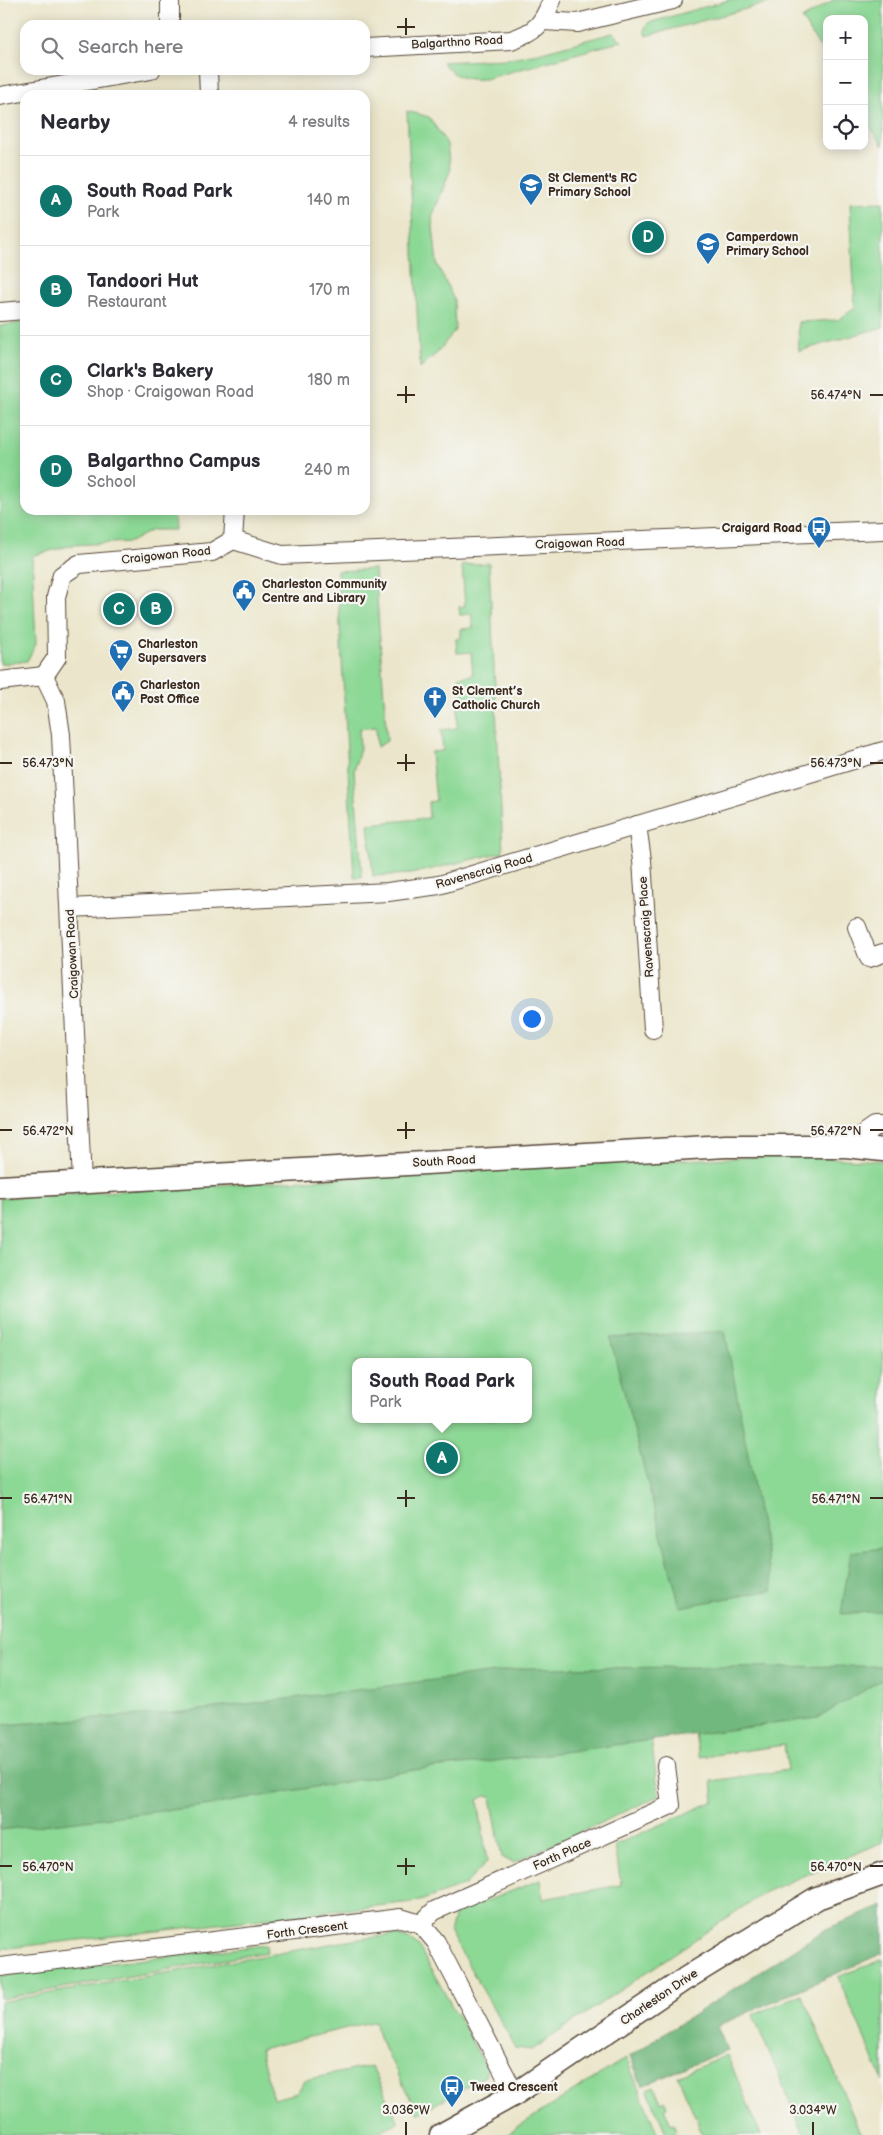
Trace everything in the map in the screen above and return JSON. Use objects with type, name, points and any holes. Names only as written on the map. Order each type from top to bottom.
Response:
[{"type":"street","points":[[170,0],[170,20]]},
{"type":"street","points":[[552,0],[544,21],[577,23],[673,0]]},
{"type":"street","name":"Balgarthno Road","points":[[370,48],[511,40],[530,33],[544,21]]},
{"type":"street","points":[[35,90],[122,75]]},
{"type":"street","points":[[208,75],[209,90]]},
{"type":"street","points":[[0,96],[20,93]]},
{"type":"street","points":[[0,312],[20,310]]},
{"type":"street","points":[[233,540],[235,515]]},
{"type":"street","name":"Craigowan Road","points":[[82,1182],[61,735],[56,702],[44,676],[57,657],[56,597],[62,575],[79,564],[212,552],[233,540],[282,555],[883,530]]},
{"type":"street","points":[[0,681],[44,676]]},
{"type":"street","name":"Ravenscraig Road","points":[[70,908],[388,892],[440,885],[883,751]]},
{"type":"street","name":"Ravenscraig Place","points":[[637,826],[642,860],[653,1029]]},
{"type":"street","points":[[856,927],[869,958],[883,953]]},
{"type":"street","points":[[846,1146],[876,1126],[883,1126]]},
{"type":"street","name":"South Road","points":[[0,1187],[726,1146],[846,1146],[883,1150]]},
{"type":"street","name":"Forth Place","points":[[421,1924],[434,1911],[671,1805],[666,1766]]},
{"type":"street","name":"Charleston Drive","points":[[441,2135],[515,2094],[686,1978],[818,1898],[883,1874]]},
{"type":"street","name":"Forth Crescent","points":[[0,1967],[401,1918],[421,1924]]},
{"type":"street","points":[[421,1924],[436,1942],[515,2094]]},
{"type":"green space","points":[[729,0],[779,0],[646,36],[644,30],[648,23]]},
{"type":"green space","points":[[833,0],[883,0],[883,146],[868,123],[868,15],[823,15],[823,52],[802,19]]},
{"type":"green space","points":[[613,33],[622,41],[485,79],[461,77],[451,72],[442,62],[505,59],[538,53]]},
{"type":"green space","points":[[407,111],[429,117],[447,144],[450,171],[432,217],[437,264],[454,300],[455,330],[438,352],[420,368]]},
{"type":"green space","points":[[883,202],[883,327],[799,351],[798,322],[838,320],[855,308],[850,203]]},
{"type":"green space","points":[[20,323],[20,515],[174,515],[175,530],[152,530],[130,542],[72,545],[32,556],[36,644],[27,661],[0,664],[0,326]]},
{"type":"green space","points":[[489,563],[503,852],[411,874],[373,876],[368,824],[429,818],[428,802],[436,801],[431,752],[443,751],[441,730],[457,728],[458,706],[462,705],[459,677],[473,675],[471,652],[457,653],[456,639],[461,638],[461,629],[473,628],[471,614],[460,615],[459,607],[465,606],[462,565]]},
{"type":"green space","points":[[375,569],[387,741],[377,747],[376,727],[359,729],[360,748],[354,771],[362,877],[354,877],[337,571]]},
{"type":"green space","points":[[784,1156],[883,1161],[883,1842],[765,1892],[532,2050],[516,2048],[450,1933],[455,1913],[540,1880],[543,1899],[621,1885],[615,1845],[714,1801],[712,1781],[788,1770],[784,1745],[699,1757],[695,1734],[651,1740],[659,1796],[513,1863],[502,1857],[491,1797],[485,1796],[478,1800],[487,1862],[465,1885],[420,1901],[0,1949],[0,1198],[577,1164]]},
{"type":"green space","points":[[725,1331],[773,1590],[680,1607],[610,1338]]},
{"type":"green space","points":[[883,1548],[883,1611],[841,1614],[851,1552]]},
{"type":"green space","points":[[883,1666],[883,1679],[818,1718],[414,1770],[205,1806],[0,1830],[0,1725],[184,1712],[527,1668]]},
{"type":"green space","points":[[883,1906],[883,1953],[717,2026],[727,2050],[642,2086],[630,2056],[826,1929]]},
{"type":"green space","points":[[394,1935],[409,1939],[419,1947],[487,2069],[485,2076],[418,2114],[379,2037],[375,2021],[260,2049],[273,2099],[297,2093],[305,2080],[371,2066],[399,2122],[372,2135],[0,2135],[0,2002],[359,1939]]},
{"type":"green space","points":[[266,1945],[267,1952],[0,1999],[0,1976]]},
{"type":"green space","points":[[883,1959],[883,2081],[838,1977]]},
{"type":"green space","points":[[802,1994],[861,2135],[804,2135],[753,2015]]},
{"type":"green space","points":[[727,2055],[761,2135],[703,2135],[678,2076]]},
{"type":"green space","points":[[626,2058],[658,2135],[505,2135]]},
{"type":"green space","points":[[654,2086],[661,2102],[665,2100],[667,2107],[664,2108],[671,2124],[674,2123],[677,2130],[674,2132],[676,2135],[667,2135],[647,2089]]},
{"type":"place","name":"St Clement's RC Primary School","points":[[531,206]]},
{"type":"place","name":"Balgarthno Campus","points":[[648,237]]},
{"type":"place","name":"Camperdown Primary School","points":[[708,265]]},
{"type":"place","name":"Craigard Road","points":[[819,549]]},
{"type":"place","name":"Clark's Bakery","points":[[119,609]]},
{"type":"place","name":"Tandoori Hut","points":[[156,609]]},
{"type":"place","name":"Charleston Community Centre and Library","points":[[244,612]]},
{"type":"place","name":"Charleston Supersavers","points":[[121,672]]},
{"type":"place","name":"Charleston Post Office","points":[[123,713]]},
{"type":"place","name":"St Clement’s Catholic Church","points":[[435,719]]},
{"type":"place","name":"South Road Park","points":[[442,1458]]},
{"type":"place","name":"Tweed Crescent","points":[[452,2108]]}]
